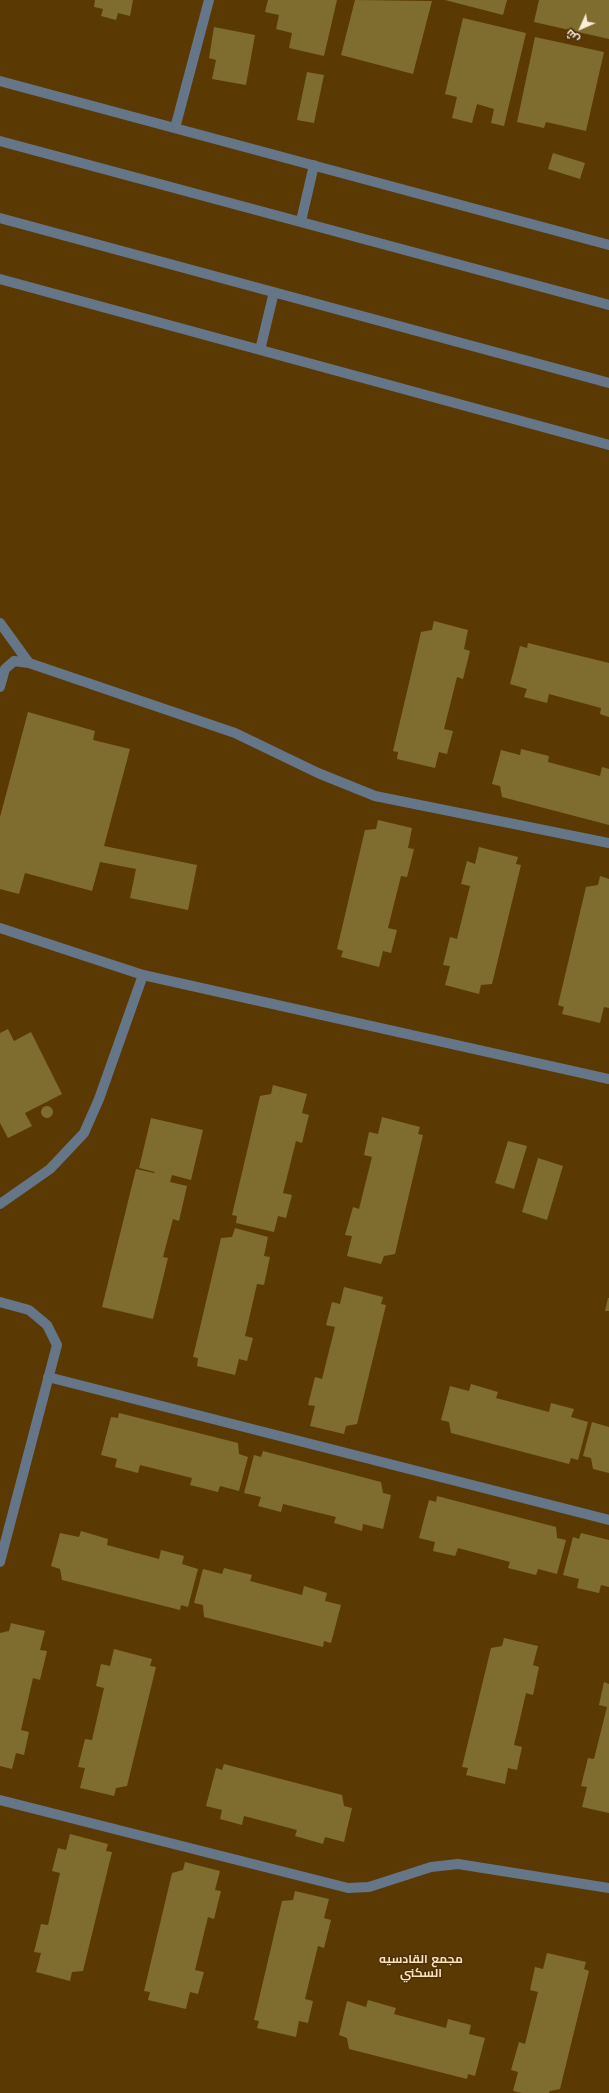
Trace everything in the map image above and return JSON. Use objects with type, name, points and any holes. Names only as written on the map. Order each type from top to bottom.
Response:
[{"type":"street","points":[[175,128],[209,0]]},
{"type":"street","points":[[0,81],[609,245]]},
{"type":"street","points":[[0,141],[609,305]]},
{"type":"street","points":[[301,221],[314,166]]},
{"type":"street","points":[[0,218],[609,383]]},
{"type":"street","points":[[0,279],[609,445]]},
{"type":"street","points":[[260,350],[274,292]]},
{"type":"street","points":[[0,623],[29,663]]},
{"type":"street","points":[[0,686],[5,669],[14,661],[29,663],[235,733],[318,773],[375,796],[609,843]]},
{"type":"street","points":[[0,928],[143,975],[609,1079]]},
{"type":"street","points":[[0,1204],[50,1169],[84,1133],[99,1100],[143,975]]},
{"type":"street","points":[[0,1302],[29,1310],[47,1325],[57,1345],[0,1562]]},
{"type":"street","points":[[48,1377],[609,1520]]},
{"type":"street","points":[[0,1800],[348,1888],[369,1887],[431,1867],[458,1864],[609,1888]]},
{"type":"building","points":[[95,0],[133,0],[130,16],[118,13],[116,20],[101,16],[103,9],[94,7]]},
{"type":"building","points":[[268,0],[337,0],[324,56],[289,48],[292,33],[276,29],[279,15],[265,12]]},
{"type":"building","points":[[355,0],[432,1],[413,74],[341,55]]},
{"type":"building","points":[[445,0],[507,0],[503,15]]},
{"type":"building","points":[[539,0],[609,0],[609,39],[534,22]]},
{"type":"building","points":[[463,18],[526,33],[504,126],[491,123],[494,109],[477,104],[472,123],[452,118],[457,97],[445,94]]},
{"type":"building","points":[[214,27],[255,35],[246,85],[212,79],[216,60],[209,58]]},
{"type":"building","points":[[535,37],[604,52],[586,131],[546,122],[544,128],[517,122]]},
{"type":"building","points":[[307,72],[324,75],[314,123],[297,120]]},
{"type":"building","points":[[553,153],[585,163],[580,179],[548,169]]},
{"type":"building","points":[[434,621],[468,630],[464,649],[470,651],[463,679],[457,677],[444,729],[453,731],[447,754],[439,752],[435,768],[397,759],[398,752],[393,751],[421,632],[432,630]]},
{"type":"building","points":[[528,643],[609,663],[609,717],[600,714],[601,708],[549,694],[547,703],[524,697],[527,689],[510,684],[520,646],[527,648]]},
{"type":"building","points":[[28,712],[95,731],[93,740],[130,749],[104,846],[197,865],[188,910],[130,898],[136,869],[100,862],[92,891],[25,873],[19,894],[0,889],[0,817]]},
{"type":"building","points":[[521,749],[549,756],[548,762],[600,776],[602,767],[609,769],[609,825],[502,797],[500,786],[492,784],[501,750],[520,755]]},
{"type":"building","points":[[378,820],[412,828],[408,848],[414,849],[407,877],[401,876],[388,928],[397,930],[391,953],[383,951],[379,967],[341,957],[343,951],[337,949],[365,830],[376,829]]},
{"type":"building","points":[[479,847],[518,857],[516,864],[521,865],[492,984],[481,985],[479,994],[445,985],[450,966],[443,965],[450,937],[457,939],[470,886],[461,884],[467,861],[475,864]]},
{"type":"building","points":[[600,876],[609,879],[609,1008],[604,1007],[600,1023],[562,1014],[564,1007],[558,1005],[586,887],[598,885]]},
{"type":"building","points":[[8,1029],[14,1041],[31,1032],[62,1094],[25,1113],[32,1126],[8,1138],[0,1123],[0,1033]]},
{"type":"building","points":[[273,1085],[307,1094],[302,1113],[309,1115],[302,1143],[296,1141],[283,1193],[292,1195],[286,1218],[278,1216],[274,1232],[236,1223],[237,1216],[232,1215],[260,1096],[271,1094]]},
{"type":"building","points":[[45,1106],[49,1106],[53,1112],[49,1118],[45,1118],[41,1114],[41,1110]]},
{"type":"building","points":[[382,1117],[420,1127],[418,1134],[423,1135],[395,1254],[384,1256],[381,1264],[347,1256],[352,1236],[345,1235],[353,1207],[359,1209],[372,1157],[364,1155],[369,1132],[378,1134]]},
{"type":"building","points":[[151,1118],[203,1130],[191,1180],[172,1175],[170,1182],[187,1186],[179,1221],[173,1219],[163,1257],[168,1258],[153,1319],[102,1307],[136,1169],[155,1172],[139,1168]]},
{"type":"building","points":[[508,1141],[527,1146],[514,1189],[495,1183]]},
{"type":"building","points":[[538,1158],[563,1166],[547,1220],[522,1212]]},
{"type":"building","points":[[235,1228],[268,1237],[264,1256],[270,1257],[264,1285],[257,1284],[245,1336],[253,1338],[247,1361],[239,1359],[235,1375],[197,1366],[198,1358],[193,1357],[221,1238],[232,1237]]},
{"type":"building","points":[[344,1287],[383,1297],[381,1304],[386,1305],[357,1424],[346,1426],[344,1434],[310,1426],[315,1406],[308,1405],[315,1377],[322,1379],[335,1327],[326,1325],[332,1302],[340,1304]]},
{"type":"building","points":[[608,1298],[609,1311],[605,1311]]},
{"type":"building","points":[[471,1384],[498,1392],[496,1398],[549,1412],[551,1403],[574,1409],[571,1417],[588,1422],[578,1460],[571,1458],[569,1464],[451,1433],[449,1422],[441,1420],[450,1386],[469,1391]]},
{"type":"building","points":[[119,1413],[238,1443],[239,1454],[248,1457],[239,1491],[220,1486],[218,1492],[190,1485],[192,1478],[140,1465],[138,1473],[115,1467],[117,1459],[101,1455],[111,1417],[118,1418]]},
{"type":"building","points":[[592,1422],[609,1427],[609,1473],[593,1469],[591,1458],[583,1456]]},
{"type":"building","points":[[263,1451],[381,1482],[383,1493],[391,1495],[383,1529],[363,1524],[362,1531],[334,1523],[336,1517],[283,1504],[281,1512],[258,1506],[261,1497],[244,1493],[254,1455],[261,1457]]},
{"type":"building","points":[[437,1496],[556,1527],[557,1538],[566,1540],[557,1574],[538,1569],[536,1575],[508,1568],[510,1562],[458,1548],[455,1556],[433,1551],[435,1542],[419,1538],[429,1500],[436,1502]]},
{"type":"building","points":[[81,1531],[108,1539],[107,1545],[159,1559],[161,1550],[184,1556],[182,1564],[198,1569],[188,1607],[181,1605],[180,1610],[62,1580],[60,1569],[51,1566],[60,1533],[79,1537]]},
{"type":"building","points":[[581,1533],[609,1540],[609,1587],[601,1585],[599,1593],[577,1588],[579,1579],[563,1575],[573,1537],[579,1539]]},
{"type":"building","points":[[224,1568],[252,1575],[250,1581],[302,1595],[304,1586],[327,1593],[325,1601],[341,1605],[331,1643],[324,1641],[323,1647],[204,1617],[203,1605],[194,1603],[203,1569],[222,1574]]},
{"type":"building","points":[[11,1623],[45,1631],[40,1650],[47,1651],[40,1680],[33,1678],[21,1730],[29,1732],[24,1755],[16,1753],[12,1769],[0,1766],[0,1633],[9,1631]]},
{"type":"building","points":[[504,1638],[538,1646],[533,1665],[539,1667],[533,1695],[526,1693],[514,1745],[522,1747],[517,1770],[508,1768],[505,1784],[466,1775],[468,1768],[462,1767],[491,1648],[502,1646]]},
{"type":"building","points":[[114,1649],[152,1659],[150,1666],[156,1667],[127,1786],[116,1788],[114,1796],[80,1788],[85,1768],[78,1767],[85,1739],[92,1740],[104,1688],[96,1686],[101,1664],[110,1666]]},
{"type":"building","points":[[604,1682],[609,1684],[609,1813],[582,1807],[587,1787],[581,1786],[588,1758],[594,1759],[607,1707],[599,1705]]},
{"type":"building","points":[[224,1764],[342,1795],[344,1806],[352,1808],[344,1842],[325,1837],[323,1844],[295,1836],[297,1830],[244,1816],[242,1825],[220,1819],[222,1810],[206,1806],[216,1768],[222,1770]]},
{"type":"building","points":[[70,1834],[108,1844],[106,1851],[112,1852],[83,1971],[72,1972],[70,1981],[36,1972],[41,1953],[34,1952],[41,1924],[48,1925],[60,1873],[52,1871],[58,1848],[66,1850]]},
{"type":"building","points":[[185,1862],[220,1871],[215,1890],[221,1891],[214,1919],[208,1917],[195,1970],[204,1972],[198,1994],[190,1992],[186,2009],[148,2000],[150,1992],[144,1991],[172,1873],[183,1870]]},
{"type":"building","points":[[295,1891],[329,1899],[324,1918],[331,1920],[324,1948],[318,1946],[305,1999],[313,2001],[308,2023],[299,2021],[296,2037],[257,2028],[259,2021],[254,2020],[282,1901],[293,1900]]},
{"type":"building","points":[[547,1953],[586,1962],[584,1969],[589,1971],[560,2089],[550,2091],[549,2093],[522,2093],[513,2091],[518,2072],[511,2070],[519,2042],[525,2044],[538,1992],[530,1990],[535,1967],[543,1969]]},
{"type":"building","points":[[368,2000],[396,2008],[394,2014],[446,2028],[448,2019],[471,2025],[469,2034],[485,2038],[475,2076],[468,2074],[467,2079],[349,2049],[347,2038],[339,2035],[347,2001],[366,2007]]},
{"type":"district","name":"مجمع القادسيه السكني","points":[[421,1966]]}]
